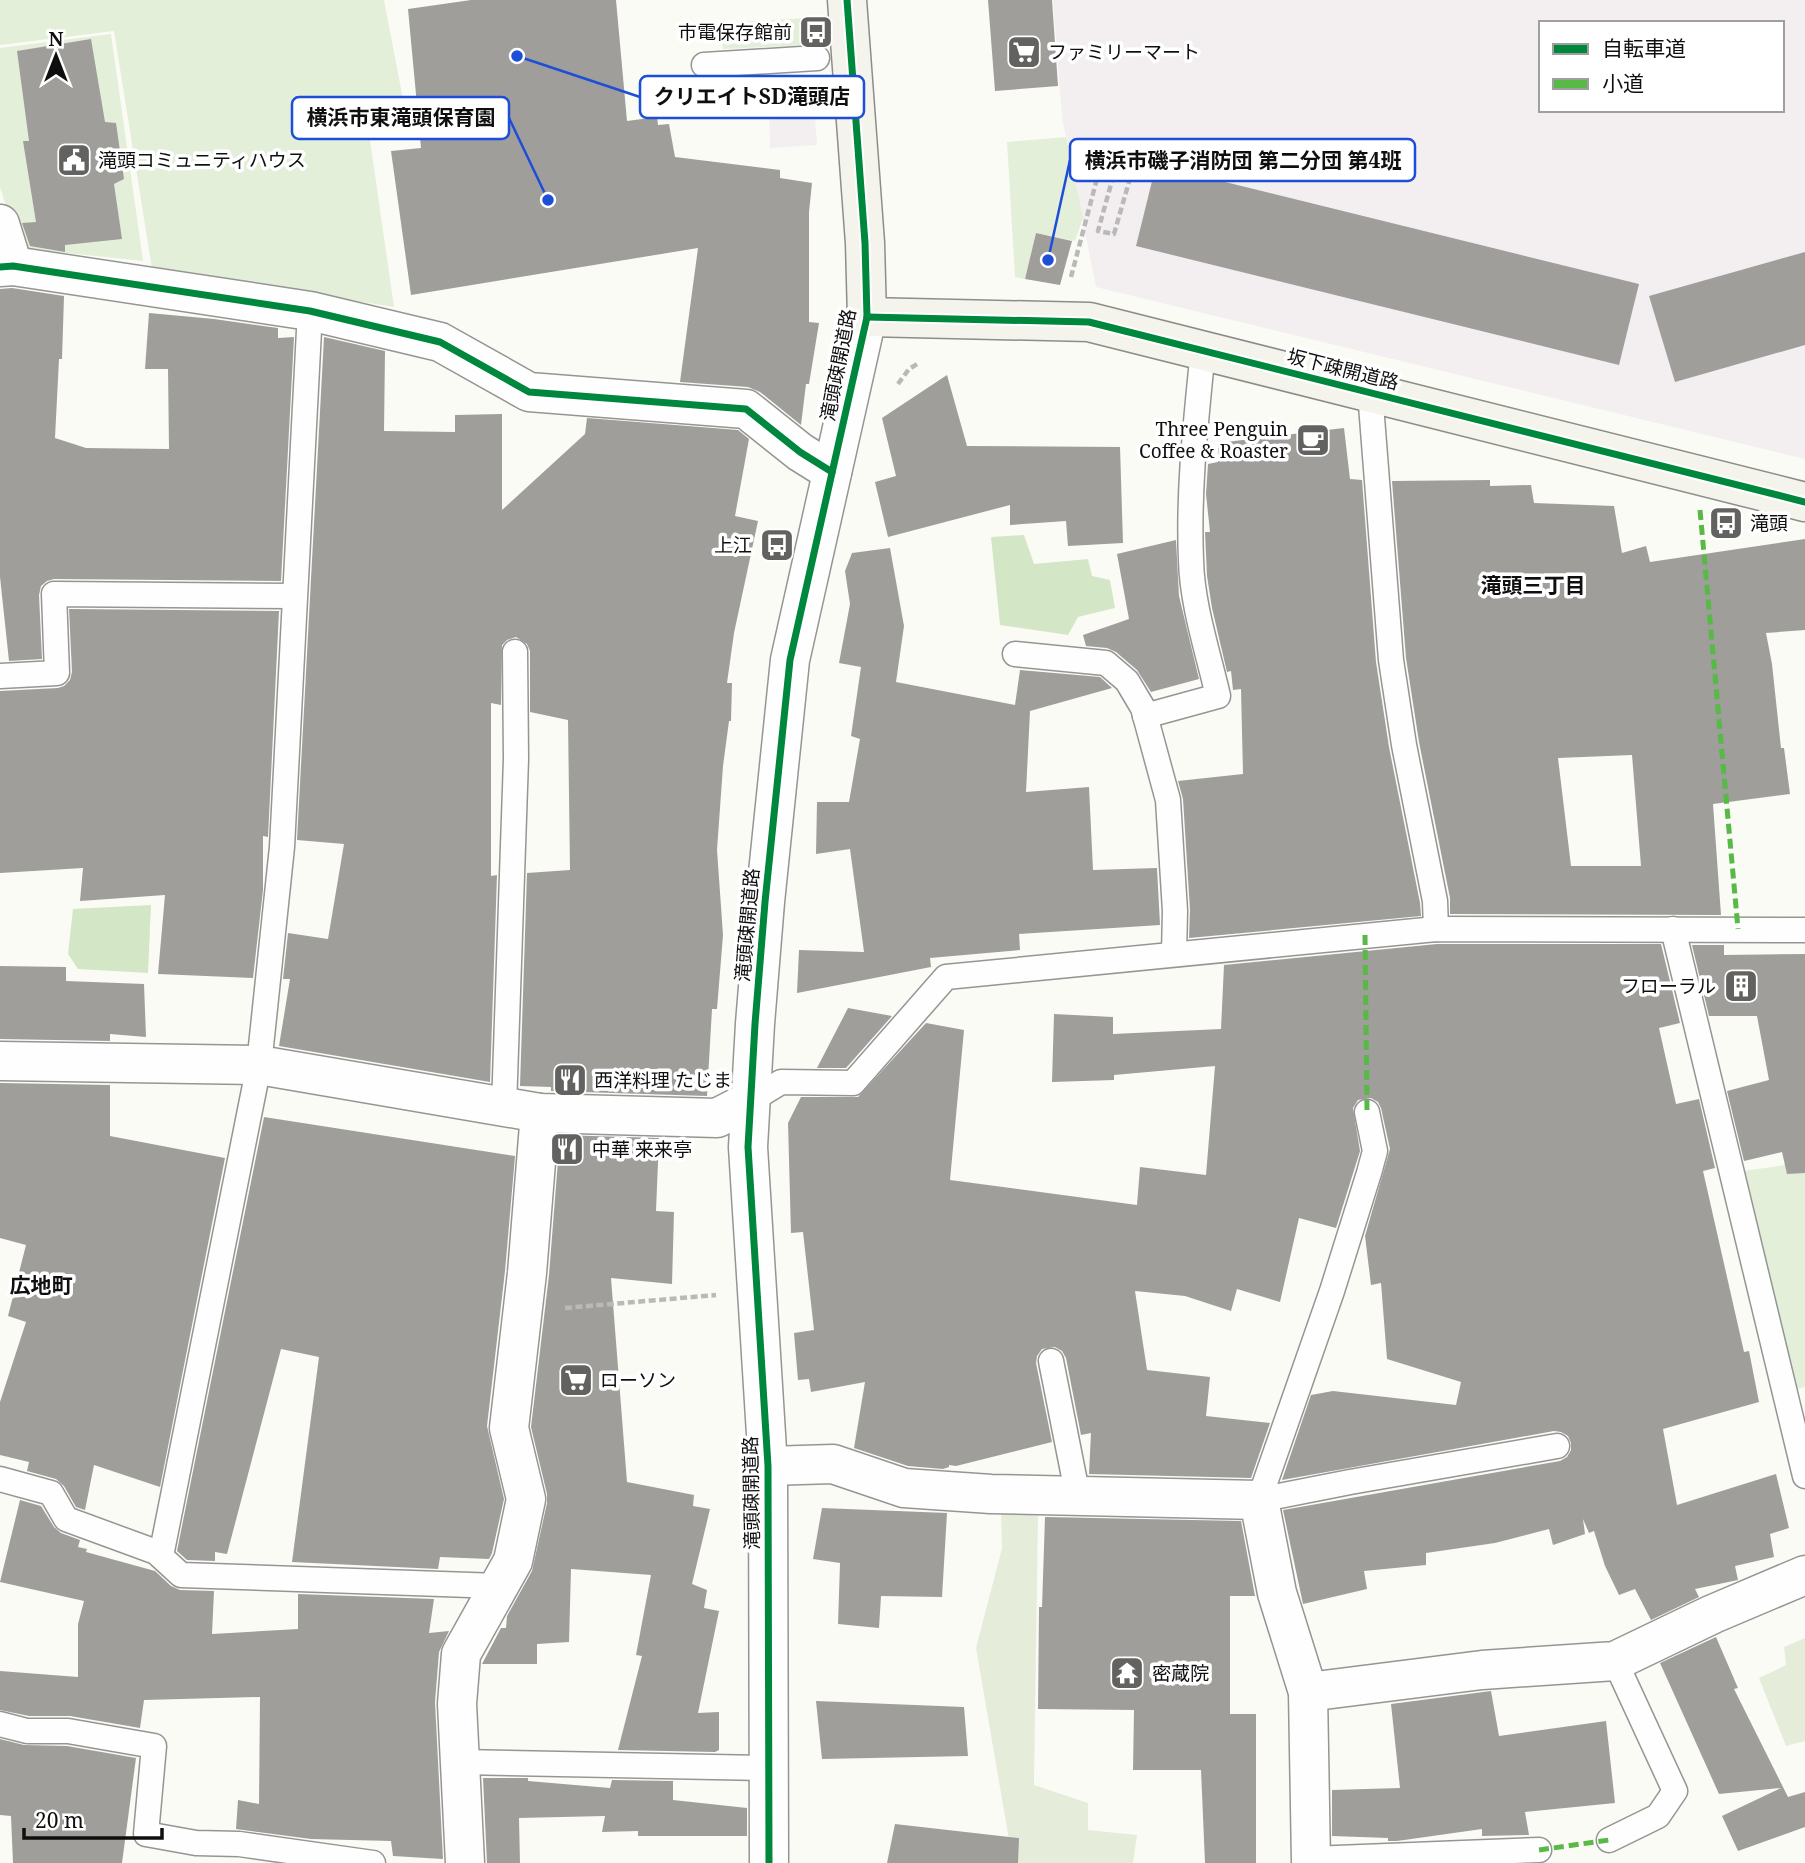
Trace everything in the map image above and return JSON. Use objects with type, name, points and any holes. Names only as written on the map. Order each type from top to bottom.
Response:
[{"type":"street","name":"滝頭疎開道路","points":[[769,1863],[768,1466],[749,1161],[750,1101],[765,902],[790,660],[867,317],[865,243],[847,0]]},
{"type":"street","points":[[0,223],[7,266],[310,311],[440,342],[529,392],[746,409],[800,452],[832,472]]},
{"type":"street","name":"坂下疎開道路","points":[[867,317],[1089,322],[1805,502]]},
{"type":"street","points":[[0,1062],[259,1065],[522,1110],[718,1118],[750,1101]]},
{"type":"street","points":[[465,1863],[457,1704],[461,1654],[513,1561],[526,1499],[509,1428],[527,1273],[522,1110]]},
{"type":"street","points":[[768,1466],[833,1464],[904,1488],[1077,1497],[1259,1500],[1277,1593],[1308,1692],[1311,1861]]},
{"type":"street","points":[[1308,1692],[1482,1670],[1615,1661],[1713,1614],[1805,1575]]},
{"type":"lane","points":[[704,65],[817,58]]},
{"type":"lane","points":[[161,1556],[259,1065],[282,847],[310,311]]},
{"type":"lane","points":[[1145,716],[1218,696],[1198,607],[1191,561],[1194,436],[1203,350]]},
{"type":"lane","points":[[1370,392],[1391,660],[1404,745],[1435,901],[1436,929]]},
{"type":"lane","points":[[0,676],[57,673],[54,594],[294,596]]},
{"type":"lane","points":[[515,652],[522,1110]]},
{"type":"lane","points":[[1015,653],[1107,663],[1127,681],[1143,708],[1168,800],[1175,911],[1174,954]]},
{"type":"lane","points":[[750,1101],[781,1082],[853,1083],[946,977],[1436,929],[1805,930]]},
{"type":"lane","points":[[1673,929],[1805,1476]]},
{"type":"lane","points":[[1259,1500],[1332,1291],[1369,1173],[1375,1151],[1367,1112]]},
{"type":"lane","points":[[1051,1360],[1077,1497]]},
{"type":"lane","points":[[1259,1500],[1557,1447]]},
{"type":"lane","points":[[0,1479],[51,1493],[66,1519],[156,1552],[181,1575],[499,1586]]},
{"type":"lane","points":[[1609,1840],[1658,1816],[1675,1791],[1615,1661]]},
{"type":"lane","points":[[0,1724],[27,1731],[68,1731],[154,1746],[146,1834],[196,1843],[239,1844],[373,1863]]},
{"type":"lane","points":[[460,1762],[769,1768]]},
{"type":"lane","points":[[1311,1861],[1539,1850]]},
{"type":"path","points":[[1070,282],[1103,156],[1118,159],[1098,231],[1114,234],[1137,154],[1154,158]]},
{"type":"path","points":[[894,388],[909,369],[921,362]]},
{"type":"path","points":[[556,1309],[725,1294]]},
{"type":"shaded area","points":[[1053,0],[1805,0],[1805,459],[1096,287],[1062,117]]},
{"type":"shaded area","points":[[812,75],[817,145],[770,148],[768,77]]},
{"type":"green space","points":[[0,0],[384,0],[409,131],[370,140],[394,307],[152,269],[114,31],[0,45]]},
{"type":"green space","points":[[806,18],[808,45],[723,49],[721,23]]},
{"type":"green space","name":"滝頭コミュニティハウス","points":[[111,34],[143,261],[20,248],[0,187],[0,48]]},
{"type":"green space","points":[[1066,137],[1083,218],[1075,241],[1036,233],[1025,279],[1015,277],[1007,142]]},
{"type":"green space","points":[[1024,535],[1034,564],[1088,559],[1092,576],[1110,580],[1115,608],[1078,617],[1068,635],[1000,625],[991,537]]},
{"type":"green space","points":[[151,905],[148,973],[78,969],[68,954],[73,909]]},
{"type":"green space","points":[[1805,1162],[1805,1387],[1793,1390],[1737,1172]]},
{"type":"green space","points":[[1001,1511],[1038,1516],[1034,1785],[1088,1803],[1088,1830],[1137,1835],[1133,1863],[1013,1863],[976,1648],[1002,1548]]},
{"type":"green space","points":[[1805,1638],[1805,1741],[1786,1746],[1759,1678],[1786,1665],[1784,1647]]},
{"type":"building","points":[[471,0],[616,0],[627,121],[657,117],[658,125],[669,124],[675,157],[780,170],[780,178],[812,183],[809,212],[809,322],[819,323],[809,384],[806,384],[801,425],[760,392],[748,387],[680,382],[698,248],[411,295],[391,151],[421,148],[408,9]]},
{"type":"building","name":"ファミリーマート","points":[[988,0],[1052,0],[1058,86],[995,91]]},
{"type":"building","name":"滝頭コミュニティハウス","points":[[91,39],[105,122],[116,123],[124,179],[114,184],[122,239],[65,245],[65,252],[30,246],[22,223],[36,222],[23,141],[29,141],[17,51]]},
{"type":"building","points":[[1156,165],[1639,284],[1619,365],[1136,246]]},
{"type":"building","points":[[1036,233],[1072,241],[1060,285],[1025,279]]},
{"type":"building","points":[[1805,252],[1805,345],[1675,382],[1649,296]]},
{"type":"building","points":[[12,288],[64,296],[55,438],[86,448],[169,449],[168,369],[145,369],[149,313],[278,328],[278,338],[294,337],[281,581],[47,581],[41,586],[39,595],[42,659],[9,661],[0,577],[0,289]]},
{"type":"building","points":[[324,337],[385,351],[384,431],[455,432],[455,415],[502,414],[502,510],[585,434],[587,418],[738,430],[749,439],[735,516],[758,521],[734,633],[727,683],[732,683],[731,721],[723,766],[717,850],[723,935],[717,1009],[712,1009],[707,1096],[551,1091],[551,1087],[520,1086],[527,873],[570,870],[568,720],[530,712],[530,651],[527,644],[516,637],[502,645],[501,705],[491,703],[491,876],[497,875],[490,1082],[279,1046],[290,979],[283,979],[288,933],[328,939],[344,844],[297,840]]},
{"type":"building","points":[[947,375],[967,446],[1120,447],[1123,543],[1068,546],[1066,521],[1010,525],[1010,505],[888,537],[875,482],[896,476],[882,418]]},
{"type":"building","points":[[1344,428],[1350,479],[1362,480],[1376,662],[1421,916],[1189,938],[1190,910],[1183,799],[1178,781],[1243,774],[1241,689],[1233,690],[1231,671],[1227,672],[1207,576],[1205,532],[1210,532],[1206,494],[1208,464],[1218,462],[1218,443]]},
{"type":"building","points":[[1490,480],[1490,486],[1531,485],[1534,503],[1614,506],[1622,553],[1646,546],[1650,562],[1805,539],[1805,630],[1766,633],[1781,748],[1784,748],[1790,794],[1713,804],[1721,915],[1450,914],[1450,898],[1419,742],[1406,658],[1392,481]],"holes":[[[1632,755],[1641,866],[1571,866],[1558,758]]]},
{"type":"building","points":[[1176,540],[1179,596],[1199,679],[1151,692],[1137,670],[1116,652],[1107,648],[1086,646],[1083,635],[1129,619],[1117,554]]},
{"type":"building","points":[[890,548],[904,626],[896,682],[1015,705],[1020,670],[1100,677],[1112,688],[1030,711],[1026,792],[1089,787],[1093,870],[1157,868],[1160,925],[1019,934],[1020,950],[930,958],[931,967],[797,993],[799,950],[864,952],[850,849],[816,854],[817,802],[849,802],[860,739],[851,736],[861,667],[839,663],[850,604],[845,571],[852,553]]},
{"type":"building","points":[[69,609],[279,611],[268,837],[263,836],[263,890],[253,978],[158,974],[165,895],[80,901],[83,868],[0,873],[0,691],[58,688],[70,680],[72,672]]},
{"type":"building","points":[[1437,944],[1661,944],[1680,1023],[1659,1028],[1676,1104],[1699,1099],[1715,1168],[1703,1171],[1744,1352],[1749,1351],[1759,1402],[1663,1429],[1677,1505],[1776,1474],[1789,1528],[1770,1534],[1774,1557],[1735,1566],[1738,1580],[1695,1589],[1699,1597],[1651,1620],[1635,1589],[1619,1595],[1605,1566],[1594,1531],[1589,1533],[1583,1519],[1585,1534],[1553,1545],[1549,1529],[1495,1543],[1426,1553],[1426,1565],[1364,1571],[1367,1589],[1303,1604],[1283,1510],[1560,1461],[1567,1457],[1571,1450],[1568,1436],[1554,1431],[1282,1480],[1311,1395],[1333,1391],[1456,1405],[1461,1382],[1387,1359],[1381,1283],[1371,1285],[1365,1236],[1390,1149],[1381,1108],[1378,1102],[1371,1098],[1358,1100],[1353,1108],[1360,1151],[1336,1228],[1299,1218],[1280,1302],[1237,1289],[1231,1311],[1185,1296],[1135,1291],[1147,1370],[1210,1377],[1206,1416],[1270,1423],[1251,1478],[1089,1474],[1091,1433],[1081,1435],[1066,1358],[1062,1351],[1055,1347],[1042,1349],[1036,1363],[1052,1442],[956,1466],[949,1465],[943,1469],[908,1466],[854,1448],[865,1382],[811,1392],[809,1379],[798,1380],[794,1333],[814,1330],[803,1232],[791,1233],[788,1123],[801,1097],[858,1097],[926,1023],[964,1030],[950,1180],[1137,1205],[1140,1167],[1206,1175],[1215,1066],[1114,1075],[1114,1080],[1052,1082],[1054,1014],[1113,1017],[1113,1034],[1221,1029],[1224,965]]},
{"type":"building","points":[[1692,945],[1724,945],[1724,955],[1805,954],[1805,1173],[1787,1174],[1782,1152],[1744,1161],[1727,1091],[1769,1080],[1757,1016],[1709,1016]]},
{"type":"building","points":[[0,966],[66,967],[66,981],[144,984],[146,1037],[110,1034],[110,1041],[0,1039]]},
{"type":"building","points":[[848,1008],[892,1016],[846,1068],[817,1068]]},
{"type":"building","points":[[0,1083],[110,1085],[110,1136],[225,1158],[160,1487],[94,1465],[85,1510],[76,1507],[64,1486],[56,1479],[27,1471],[29,1462],[0,1455],[0,1402],[26,1322],[8,1316],[26,1245],[0,1238]]},
{"type":"building","points":[[264,1117],[515,1156],[487,1426],[504,1499],[489,1559],[440,1557],[438,1569],[292,1562],[319,1357],[281,1349],[227,1554],[215,1552],[215,1561],[187,1560],[177,1551]]},
{"type":"building","points":[[560,1135],[659,1138],[656,1211],[674,1212],[672,1284],[611,1278],[627,1482],[694,1495],[693,1506],[710,1509],[692,1584],[707,1590],[704,1608],[719,1611],[698,1713],[719,1712],[719,1750],[715,1752],[618,1750],[642,1656],[636,1655],[651,1575],[571,1569],[569,1642],[537,1644],[537,1664],[482,1664],[501,1628],[506,1628],[507,1616],[532,1571],[547,1503],[531,1427],[549,1275]]},
{"type":"building","points":[[20,1500],[41,1506],[54,1527],[61,1533],[80,1540],[78,1547],[87,1549],[86,1552],[155,1571],[171,1586],[180,1590],[214,1591],[212,1634],[298,1629],[298,1594],[434,1599],[429,1633],[449,1631],[439,1652],[435,1702],[443,1859],[393,1856],[391,1841],[311,1839],[236,1829],[238,1800],[259,1804],[260,1697],[144,1700],[140,1728],[70,1716],[29,1716],[0,1710],[0,1671],[78,1677],[78,1624],[84,1601],[0,1582]]},
{"type":"building","points":[[822,1508],[947,1513],[942,1597],[881,1596],[879,1628],[838,1624],[840,1563],[813,1559]]},
{"type":"building","points":[[1045,1517],[1241,1521],[1255,1596],[1230,1596],[1230,1714],[1256,1714],[1256,1863],[1205,1863],[1201,1770],[1133,1770],[1134,1710],[1038,1709],[1039,1607],[1042,1607]]},
{"type":"building","points":[[1716,1637],[1738,1688],[1734,1689],[1788,1797],[1805,1792],[1805,1827],[1738,1851],[1722,1816],[1781,1788],[1719,1794],[1660,1663]]},
{"type":"building","points":[[1491,1691],[1499,1736],[1606,1721],[1615,1803],[1525,1812],[1529,1835],[1482,1836],[1482,1829],[1397,1841],[1388,1841],[1388,1838],[1332,1836],[1332,1790],[1400,1788],[1391,1704]]},
{"type":"building","points":[[816,1701],[964,1707],[968,1756],[822,1759]]},
{"type":"building","points":[[0,1739],[24,1745],[67,1746],[136,1758],[122,1863],[13,1863],[11,1816],[0,1815]]},
{"type":"building","points":[[483,1778],[528,1778],[528,1781],[610,1788],[612,1780],[673,1781],[673,1800],[747,1808],[747,1836],[638,1836],[638,1831],[602,1832],[605,1816],[519,1818],[520,1863],[487,1863]]},
{"type":"building","points":[[895,1824],[1019,1838],[1018,1863],[887,1863]]},
{"type":"marked path","points":[[1700,510],[1738,929]]},
{"type":"marked path","points":[[1365,935],[1367,1112]]},
{"type":"marked path","points":[[1539,1850],[1609,1840]]},
{"type":"cycle path","points":[[769,1863],[768,1466],[748,1147],[765,902],[790,660],[867,317],[865,243],[847,0]]},
{"type":"cycle path","points":[[0,267],[13,266],[310,311],[440,342],[529,392],[746,409],[800,452],[832,472]]},
{"type":"cycle path","points":[[867,317],[1089,322],[1805,502]]},
{"type":"place","name":"市電保存館前","points":[[816,32]]},
{"type":"place","name":"ファミリーマート","points":[[1024,52]]},
{"type":"place","name":"クリエイトSD滝頭店","points":[[517,56]]},
{"type":"place","name":"滝頭コミュニティハウス","points":[[74,160]]},
{"type":"place","name":"横浜市東滝頭保育園","points":[[548,200]]},
{"type":"place","name":"横浜市磯子消防団 第二分団 第4班","points":[[1048,260]]},
{"type":"place","name":"Three Penguin Coffee & Roaster","points":[[1313,440]]},
{"type":"place","name":"滝頭","points":[[1726,523]]},
{"type":"place","name":"上江","points":[[777,545]]},
{"type":"place","name":"フローラル","points":[[1741,986]]},
{"type":"place","name":"西洋料理 たじま","points":[[570,1080]]},
{"type":"place","name":"中華 来来亭","points":[[567,1149]]},
{"type":"place","name":"ローソン","points":[[576,1380]]},
{"type":"place","name":"密蔵院","points":[[1127,1673]]},
{"type":"district","name":"滝頭三丁目","points":[[1533,585]]},
{"type":"district","name":"広地町","points":[[41,1285]]}]
